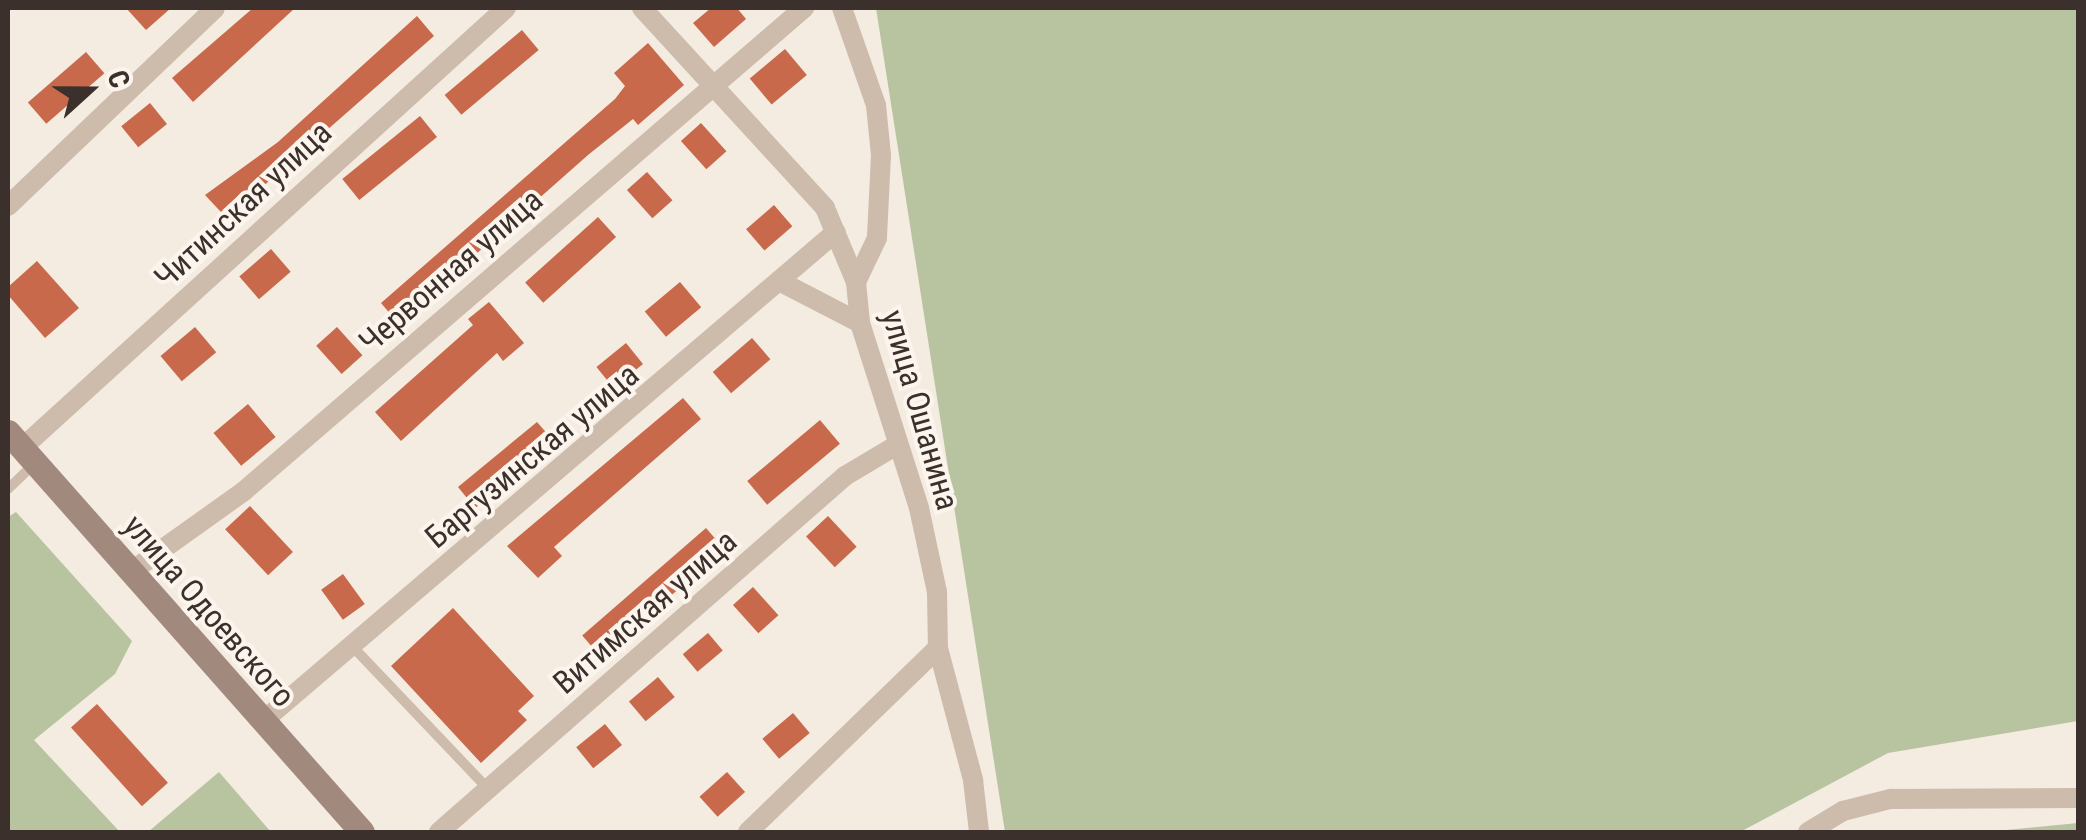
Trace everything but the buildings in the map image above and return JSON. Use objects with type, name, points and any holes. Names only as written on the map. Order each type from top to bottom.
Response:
[{"type":"street","points":[[8,206],[214,8]]},
{"type":"street","name":"Читинская улица","points":[[22,448],[506,8]]},
{"type":"street","points":[[642,8],[825,208],[856,282]]},
{"type":"street","name":"Червонная улица","points":[[132,572],[244,491],[804,8]]},
{"type":"street","name":"улица Ошанина","points":[[842,8],[876,105],[881,155],[877,238],[856,282],[860,323],[936,592],[938,648],[973,780],[979,832]]},
{"type":"street","name":"Баргузинская улица","points":[[263,721],[836,232]]},
{"type":"street","points":[[781,282],[860,323]]},
{"type":"street","name":"Витимская улица","points":[[439,832],[845,476],[897,445]]},
{"type":"street","name":"улица Одоевского","points":[[22,448],[362,832]]},
{"type":"street","points":[[748,832],[938,648]]},
{"type":"street","points":[[1808,832],[1843,811],[1890,798],[2078,798]]},
{"type":"lane","points":[[8,489],[22,448]]},
{"type":"lane","points":[[352,646],[487,788]]},
{"type":"green space","points":[[876,8],[2078,8],[2078,721],[1888,753],[1740,832],[1005,832]]},
{"type":"green space","points":[[16,512],[132,641],[115,674],[34,740],[120,832],[8,832],[8,517]]},
{"type":"green space","points":[[219,772],[271,832],[148,832]]},
{"type":"green space","points":[[2078,823],[2078,832],[1986,832]]}]
